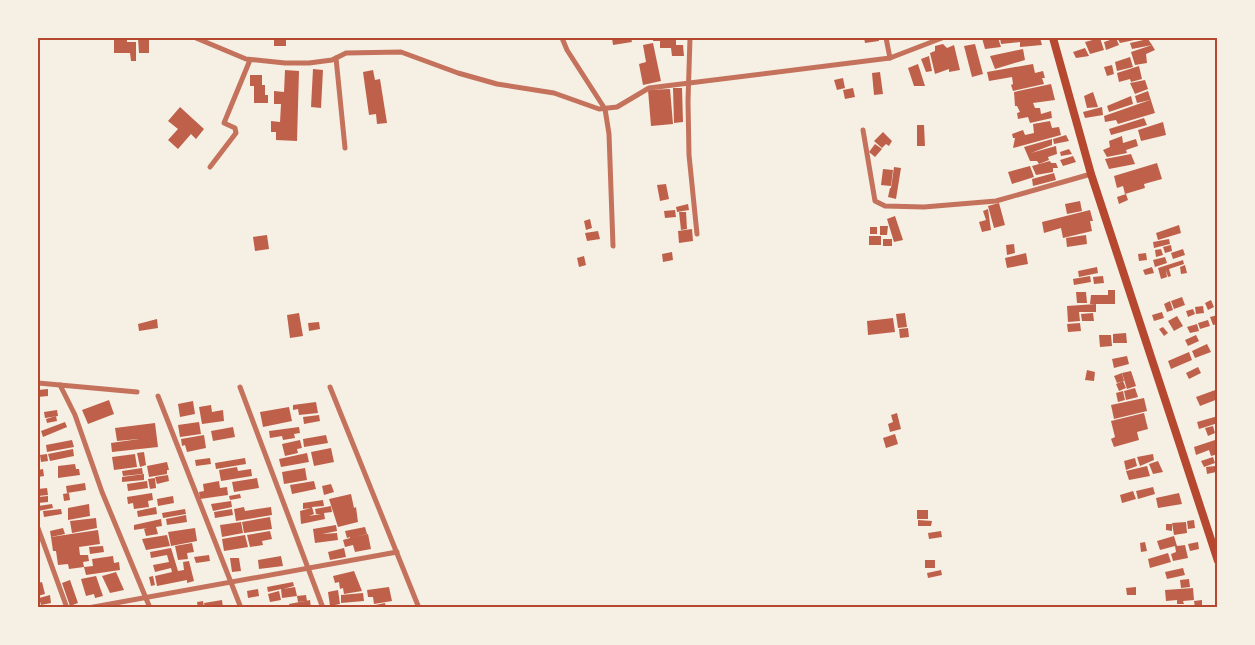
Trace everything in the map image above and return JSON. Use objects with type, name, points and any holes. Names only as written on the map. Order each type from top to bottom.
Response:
[{"type":"main road","points":[[1053,38],[1091,174],[1218,561]]},
{"type":"street","points":[[196,38],[250,60],[309,63],[332,60],[346,53],[401,52],[458,73],[497,84],[554,93],[600,110],[616,107],[649,88],[689,81],[890,58],[942,38]]},
{"type":"street","points":[[562,38],[567,50],[601,100],[605,109],[610,134],[613,246]]},
{"type":"street","points":[[690,38],[689,155],[697,234]]},
{"type":"street","points":[[886,38],[890,58]]},
{"type":"street","points":[[336,58],[345,148]]},
{"type":"street","points":[[210,167],[236,133],[235,128],[224,123],[250,60]]},
{"type":"street","points":[[864,130],[873,196],[875,201],[885,206],[924,207],[996,201],[1091,174]]},
{"type":"street","points":[[38,383],[137,392]]},
{"type":"street","points":[[60,385],[80,428],[102,492],[150,608]]},
{"type":"street","points":[[240,387],[323,608]]},
{"type":"street","points":[[330,387],[419,608]]},
{"type":"street","points":[[158,396],[241,608]]},
{"type":"street","points":[[38,528],[66,608]]},
{"type":"street","points":[[88,608],[397,552]]},
{"type":"building","points":[[114,38],[127,38],[127,42],[136,42],[136,61],[131,61],[130,53],[114,53]]},
{"type":"building","points":[[138,38],[149,38],[149,53],[139,53]]},
{"type":"building","points":[[261,38],[286,38],[286,46],[274,46],[274,40]]},
{"type":"building","points":[[612,38],[631,38],[632,42],[613,45]]},
{"type":"building","points":[[653,38],[676,38],[676,45],[683,45],[684,56],[672,56],[671,48],[660,48],[660,41],[653,41]]},
{"type":"building","points":[[864,38],[878,38],[879,41],[865,43]]},
{"type":"building","points":[[982,38],[998,38],[1001,47],[985,49]]},
{"type":"building","points":[[1000,38],[1040,38],[1042,45],[1020,47],[1020,42],[1001,44]]},
{"type":"building","points":[[1100,38],[1104,50],[1090,54],[1085,42]]},
{"type":"building","points":[[1116,38],[1119,45],[1106,50],[1104,42]]},
{"type":"building","points":[[1117,38],[1144,38],[1120,43]]},
{"type":"building","points":[[1148,39],[1152,45],[1132,49],[1130,43]]},
{"type":"building","points":[[653,43],[661,81],[643,85],[639,64],[646,62],[643,45]]},
{"type":"building","points":[[943,44],[947,48],[954,45],[960,70],[949,72],[949,69],[935,74],[930,53],[935,51],[935,46]]},
{"type":"building","points":[[975,44],[983,74],[972,77],[964,46]]},
{"type":"building","points":[[1152,45],[1155,50],[1146,54],[1147,63],[1135,65],[1131,52]]},
{"type":"building","points":[[1085,48],[1089,56],[1076,58],[1073,52]]},
{"type":"building","points":[[1023,49],[1025,60],[995,69],[990,56]]},
{"type":"building","points":[[929,56],[932,71],[926,72],[921,59]]},
{"type":"building","points":[[1130,57],[1133,67],[1117,71],[1115,62]]},
{"type":"building","points":[[918,64],[925,86],[914,86],[908,68]]},
{"type":"building","points":[[1033,64],[1035,73],[1043,71],[1045,78],[1042,78],[1044,84],[1013,91],[1011,85],[1013,84],[1012,77],[989,81],[987,72]]},
{"type":"building","points":[[1112,65],[1114,74],[1107,76],[1104,67]]},
{"type":"building","points":[[1139,66],[1142,79],[1131,82],[1130,79],[1119,82],[1117,73]]},
{"type":"building","points":[[313,69],[323,70],[321,108],[311,107]]},
{"type":"building","points":[[285,70],[299,71],[297,141],[276,140],[276,132],[271,132],[271,121],[280,122],[281,104],[274,104],[274,91],[284,92]]},
{"type":"building","points":[[373,70],[375,80],[380,79],[387,123],[377,124],[376,114],[369,115],[363,72]]},
{"type":"building","points":[[880,72],[883,94],[874,95],[872,73]]},
{"type":"building","points":[[250,75],[262,75],[262,85],[265,85],[265,95],[268,95],[268,103],[254,103],[254,86],[250,86]]},
{"type":"building","points":[[843,78],[845,88],[837,90],[834,80]]},
{"type":"building","points":[[1145,80],[1148,89],[1135,94],[1130,83]]},
{"type":"building","points":[[1051,84],[1055,100],[1033,103],[1035,108],[1040,108],[1041,114],[1051,111],[1052,118],[1030,123],[1028,117],[1018,119],[1017,113],[1020,112],[1017,106],[1015,106],[1014,92]]},
{"type":"building","points":[[673,88],[682,88],[683,122],[674,123]]},
{"type":"building","points":[[853,88],[855,97],[845,99],[843,90]]},
{"type":"building","points":[[670,89],[673,124],[651,126],[648,90]]},
{"type":"building","points":[[1148,91],[1155,113],[1118,124],[1116,120],[1105,122],[1104,116],[1150,100],[1137,103],[1135,96]]},
{"type":"building","points":[[1093,92],[1098,107],[1087,108],[1084,96]]},
{"type":"building","points":[[1131,96],[1133,104],[1109,112],[1107,106]]},
{"type":"building","points":[[180,107],[204,129],[196,139],[191,134],[178,149],[168,140],[178,129],[168,121]]},
{"type":"building","points":[[1102,107],[1103,115],[1085,118],[1083,112]]},
{"type":"building","points":[[1144,118],[1147,125],[1111,135],[1109,129]]},
{"type":"building","points":[[1050,121],[1052,128],[1059,127],[1061,135],[1013,148],[1015,138],[1013,138],[1012,134],[1023,130],[1025,135],[1034,133],[1033,124]]},
{"type":"building","points":[[1163,122],[1166,135],[1141,141],[1138,130]]},
{"type":"building","points":[[917,125],[924,125],[925,146],[917,146]]},
{"type":"building","points":[[883,132],[892,141],[889,146],[886,144],[882,148],[874,141]]},
{"type":"building","points":[[1066,135],[1069,141],[1054,144],[1053,139]]},
{"type":"building","points":[[1122,136],[1123,143],[1136,139],[1138,146],[1126,150],[1127,153],[1107,157],[1103,150],[1110,147],[1109,141]]},
{"type":"building","points":[[1052,139],[1052,145],[1031,153],[1056,146],[1057,154],[1048,157],[1049,160],[1039,164],[1037,161],[1030,161],[1024,147]]},
{"type":"building","points":[[875,144],[882,149],[875,157],[869,152]]},
{"type":"building","points":[[1069,149],[1072,154],[1061,156],[1060,152]]},
{"type":"building","points":[[1131,154],[1135,164],[1109,169],[1105,159]]},
{"type":"building","points":[[1073,156],[1076,162],[1063,166],[1060,160]]},
{"type":"building","points":[[1050,161],[1051,163],[1056,163],[1058,168],[1053,168],[1053,172],[1036,175],[1032,166]]},
{"type":"building","points":[[1157,163],[1162,179],[1144,184],[1145,188],[1125,194],[1123,186],[1117,188],[1114,176]]},
{"type":"building","points":[[1030,166],[1034,177],[1012,184],[1008,172]]},
{"type":"building","points":[[894,167],[901,168],[896,199],[888,197]]},
{"type":"building","points":[[883,169],[893,170],[891,186],[881,185]]},
{"type":"building","points":[[1054,173],[1056,180],[1033,186],[1032,179]]},
{"type":"building","points":[[666,184],[669,199],[660,201],[657,185]]},
{"type":"building","points":[[1126,194],[1128,200],[1119,204],[1117,197]]},
{"type":"building","points":[[1080,201],[1082,211],[1067,214],[1065,204]]},
{"type":"building","points":[[999,203],[1005,225],[994,228],[988,206]]},
{"type":"building","points":[[688,204],[689,210],[677,212],[676,207]]},
{"type":"building","points":[[988,209],[991,230],[982,232],[979,222],[986,220],[983,211]]},
{"type":"building","points":[[675,210],[676,217],[665,218],[664,211]]},
{"type":"building","points":[[1090,210],[1093,221],[1090,221],[1092,231],[1063,238],[1061,228],[1044,233],[1042,222]]},
{"type":"building","points":[[679,212],[686,212],[687,229],[681,230]]},
{"type":"building","points":[[895,216],[903,240],[894,242],[887,219]]},
{"type":"building","points":[[590,219],[592,228],[586,230],[584,221]]},
{"type":"building","points":[[1179,225],[1181,233],[1158,240],[1156,233]]},
{"type":"building","points":[[880,226],[888,226],[887,235],[880,235]]},
{"type":"building","points":[[870,227],[877,227],[877,234],[870,234]]},
{"type":"building","points":[[692,229],[693,241],[679,243],[678,231]]},
{"type":"building","points":[[598,231],[600,239],[587,241],[585,233]]},
{"type":"building","points":[[267,235],[269,249],[255,251],[253,237]]},
{"type":"building","points":[[1086,235],[1087,244],[1067,247],[1066,238]]},
{"type":"building","points":[[869,236],[881,236],[881,245],[869,245]]},
{"type":"building","points":[[883,239],[892,239],[892,246],[883,246]]},
{"type":"building","points":[[1169,239],[1170,244],[1154,248],[1153,242]]},
{"type":"building","points":[[1014,244],[1015,253],[1007,255],[1006,245]]},
{"type":"building","points":[[1171,245],[1172,251],[1165,253],[1163,247]]},
{"type":"building","points":[[1161,249],[1163,255],[1156,257],[1155,250]]},
{"type":"building","points":[[1183,249],[1185,255],[1173,259],[1171,253]]},
{"type":"building","points":[[672,252],[673,260],[663,262],[662,254]]},
{"type":"building","points":[[1026,253],[1028,264],[1007,268],[1005,258]]},
{"type":"building","points":[[1146,253],[1147,260],[1139,261],[1138,254]]},
{"type":"building","points":[[584,256],[586,265],[579,267],[577,258]]},
{"type":"building","points":[[1165,257],[1167,263],[1155,267],[1153,260]]},
{"type":"building","points":[[1183,260],[1184,264],[1169,269],[1171,276],[1168,277],[1166,270],[1167,277],[1161,279],[1158,268]]},
{"type":"building","points":[[1185,265],[1187,273],[1181,274],[1180,267]]},
{"type":"building","points":[[1097,267],[1098,273],[1079,277],[1078,271]]},
{"type":"building","points":[[1152,267],[1154,273],[1145,275],[1143,270]]},
{"type":"building","points":[[1090,276],[1091,282],[1074,285],[1073,279]]},
{"type":"building","points":[[1103,276],[1104,283],[1094,284],[1093,277]]},
{"type":"building","points":[[1108,290],[1115,290],[1115,304],[1090,304],[1091,295],[1108,295]]},
{"type":"building","points":[[1076,292],[1086,292],[1087,303],[1077,303]]},
{"type":"building","points":[[1182,297],[1185,305],[1174,309],[1171,301]]},
{"type":"building","points":[[1211,300],[1214,307],[1208,310],[1205,303]]},
{"type":"building","points":[[1170,301],[1173,310],[1167,312],[1164,304]]},
{"type":"building","points":[[1096,304],[1096,312],[1079,312],[1080,321],[1068,322],[1067,306]]},
{"type":"building","points":[[1203,306],[1204,313],[1196,314],[1195,307]]},
{"type":"building","points":[[1193,309],[1195,314],[1188,317],[1186,311]]},
{"type":"building","points":[[1162,312],[1164,318],[1154,321],[1152,315]]},
{"type":"building","points":[[299,313],[303,336],[290,338],[287,315]]},
{"type":"building","points":[[905,313],[907,327],[898,328],[896,314]]},
{"type":"building","points":[[1093,313],[1094,321],[1082,321],[1081,314]]},
{"type":"building","points":[[1218,315],[1218,324],[1213,325],[1210,317]]},
{"type":"building","points":[[1177,316],[1183,326],[1174,331],[1168,321]]},
{"type":"building","points":[[893,318],[895,332],[868,335],[867,321]]},
{"type":"building","points":[[157,319],[158,328],[139,331],[138,324]]},
{"type":"building","points":[[1208,320],[1210,326],[1200,329],[1198,323]]},
{"type":"building","points":[[319,322],[320,329],[309,331],[308,323]]},
{"type":"building","points":[[1080,323],[1081,331],[1068,332],[1067,324]]},
{"type":"building","points":[[1197,324],[1199,331],[1190,333],[1187,327]]},
{"type":"building","points":[[1163,327],[1168,333],[1164,336],[1159,329]]},
{"type":"building","points":[[908,328],[909,337],[900,338],[899,329]]},
{"type":"building","points":[[1126,333],[1127,343],[1113,343],[1113,334]]},
{"type":"building","points":[[1099,335],[1111,335],[1112,346],[1100,347]]},
{"type":"building","points":[[1196,335],[1199,341],[1188,346],[1185,340]]},
{"type":"building","points":[[1207,344],[1211,352],[1195,358],[1192,351]]},
{"type":"building","points":[[1189,352],[1192,360],[1171,369],[1168,361]]},
{"type":"building","points":[[1127,356],[1129,364],[1114,368],[1112,359]]},
{"type":"building","points":[[1198,367],[1201,373],[1189,379],[1186,373]]},
{"type":"building","points":[[1087,370],[1095,372],[1094,381],[1085,380]]},
{"type":"building","points":[[1131,371],[1136,386],[1127,389],[1122,373]]},
{"type":"building","points":[[1122,373],[1124,381],[1117,383],[1114,376]]},
{"type":"building","points":[[1123,381],[1126,388],[1119,391],[1116,384]]},
{"type":"building","points":[[1135,388],[1138,397],[1126,400],[1124,391]]},
{"type":"building","points":[[48,389],[48,396],[38,397],[38,390]]},
{"type":"building","points":[[1218,389],[1218,399],[1200,406],[1196,397]]},
{"type":"building","points":[[1123,391],[1125,400],[1118,402],[1116,393]]},
{"type":"building","points":[[1144,398],[1147,411],[1114,419],[1111,405]]},
{"type":"building","points":[[109,400],[114,414],[88,424],[82,410]]},
{"type":"building","points":[[193,401],[195,414],[180,417],[178,404]]},
{"type":"building","points":[[316,402],[318,413],[299,415],[298,409],[293,410],[293,405]]},
{"type":"building","points":[[211,405],[212,412],[223,410],[224,421],[202,424],[199,407]]},
{"type":"building","points":[[289,407],[292,421],[263,427],[260,412]]},
{"type":"building","points":[[57,410],[58,416],[45,418],[44,412]]},
{"type":"building","points":[[897,413],[901,429],[890,432],[888,424],[893,422],[891,415]]},
{"type":"building","points":[[1144,413],[1148,429],[1137,432],[1139,440],[1114,447],[1111,439],[1115,437],[1111,421]]},
{"type":"building","points":[[319,415],[320,421],[304,424],[303,417]]},
{"type":"building","points":[[56,416],[57,421],[47,423],[46,419]]},
{"type":"building","points":[[1218,416],[1218,423],[1199,429],[1197,422]]},
{"type":"building","points":[[65,422],[67,427],[43,437],[41,431]]},
{"type":"building","points":[[199,422],[201,434],[180,437],[178,425]]},
{"type":"building","points":[[155,423],[158,447],[112,452],[111,443],[139,439],[117,441],[115,428]]},
{"type":"building","points":[[1213,426],[1215,433],[1208,436],[1205,428]]},
{"type":"building","points":[[233,427],[235,437],[213,441],[211,431]]},
{"type":"building","points":[[299,427],[300,433],[294,434],[295,438],[283,440],[282,436],[270,438],[269,431]]},
{"type":"building","points":[[895,434],[898,444],[886,448],[883,438]]},
{"type":"building","points":[[204,435],[206,448],[187,452],[185,445],[182,446],[181,439]]},
{"type":"building","points":[[326,435],[328,443],[304,447],[303,439]]},
{"type":"building","points":[[1218,439],[1218,454],[1211,456],[1209,450],[1196,455],[1194,447]]},
{"type":"building","points":[[72,440],[74,447],[47,452],[46,445]]},
{"type":"building","points":[[300,440],[302,448],[297,449],[298,453],[285,456],[282,444]]},
{"type":"building","points":[[331,448],[334,462],[314,466],[311,452]]},
{"type":"building","points":[[73,449],[74,456],[50,461],[48,454]]},
{"type":"building","points":[[144,452],[146,465],[140,467],[137,453]]},
{"type":"building","points":[[307,453],[309,462],[281,467],[279,459]]},
{"type":"building","points":[[47,454],[48,461],[41,462],[40,455]]},
{"type":"building","points":[[135,454],[137,467],[114,470],[112,457]]},
{"type":"building","points":[[1153,454],[1154,460],[1140,466],[1137,457]]},
{"type":"building","points":[[1213,457],[1215,463],[1204,467],[1201,461]]},
{"type":"building","points":[[210,458],[211,464],[196,466],[195,460]]},
{"type":"building","points":[[245,458],[246,464],[216,469],[215,463]]},
{"type":"building","points":[[1135,458],[1137,466],[1126,470],[1124,461]]},
{"type":"building","points":[[1158,461],[1163,472],[1153,474],[1149,464]]},
{"type":"building","points":[[167,462],[169,470],[167,470],[167,474],[149,477],[147,466]]},
{"type":"building","points":[[75,464],[76,469],[79,469],[80,475],[58,478],[58,466]]},
{"type":"building","points":[[1147,466],[1150,476],[1129,480],[1126,471]]},
{"type":"building","points":[[1215,466],[1216,472],[1207,474],[1206,467]]},
{"type":"building","points":[[237,467],[238,471],[251,469],[252,476],[221,481],[219,470]]},
{"type":"building","points":[[142,468],[143,474],[123,476],[122,471]]},
{"type":"building","points":[[305,468],[307,480],[284,484],[282,472]]},
{"type":"building","points":[[43,469],[44,476],[38,477],[38,470]]},
{"type":"building","points":[[144,474],[144,480],[122,482],[122,477]]},
{"type":"building","points":[[168,475],[169,481],[157,484],[155,477]]},
{"type":"building","points":[[155,478],[156,488],[150,489],[148,479]]},
{"type":"building","points":[[257,478],[259,488],[234,492],[232,482]]},
{"type":"building","points":[[147,481],[148,488],[128,491],[127,484]]},
{"type":"building","points":[[219,481],[220,488],[227,487],[228,495],[200,499],[199,492],[204,491],[203,484]]},
{"type":"building","points":[[314,481],[316,489],[292,494],[290,485]]},
{"type":"building","points":[[85,483],[86,490],[67,493],[66,486]]},
{"type":"building","points":[[331,484],[334,492],[324,495],[322,486]]},
{"type":"building","points":[[1153,487],[1155,494],[1138,499],[1136,491]]},
{"type":"building","points":[[47,488],[48,495],[38,496],[38,489]]},
{"type":"building","points":[[1133,491],[1136,499],[1122,503],[1120,495]]},
{"type":"building","points":[[69,493],[70,500],[64,501],[63,494]]},
{"type":"building","points":[[152,493],[153,500],[148,501],[149,507],[134,509],[133,503],[128,504],[127,497]]},
{"type":"building","points":[[1179,493],[1182,504],[1158,508],[1156,498]]},
{"type":"building","points":[[240,494],[241,498],[230,500],[229,496]]},
{"type":"building","points":[[351,494],[354,508],[356,507],[358,522],[338,527],[329,499]]},
{"type":"building","points":[[48,496],[48,502],[38,503],[38,497]]},
{"type":"building","points":[[173,496],[174,503],[158,506],[157,499]]},
{"type":"building","points":[[323,500],[324,506],[312,507],[314,514],[309,516],[321,514],[316,514],[315,509],[331,506],[332,512],[324,513],[325,519],[301,524],[300,511],[311,508],[303,509],[303,503]]},
{"type":"building","points":[[231,501],[232,507],[213,511],[211,504]]},
{"type":"building","points":[[52,504],[53,508],[38,511],[38,506]]},
{"type":"building","points":[[89,504],[90,516],[68,520],[68,508]]},
{"type":"building","points":[[156,507],[157,514],[138,517],[137,511]]},
{"type":"building","points":[[244,507],[245,511],[271,507],[272,515],[236,521],[234,509]]},
{"type":"building","points":[[61,509],[62,514],[44,517],[43,511]]},
{"type":"building","points":[[185,509],[186,514],[163,518],[162,513]]},
{"type":"building","points":[[232,509],[233,515],[215,518],[214,512]]},
{"type":"building","points":[[917,510],[928,510],[928,519],[917,519]]},
{"type":"building","points":[[186,515],[187,522],[167,525],[166,519]]},
{"type":"building","points":[[270,517],[272,529],[244,533],[242,522]]},
{"type":"building","points":[[96,518],[97,528],[72,533],[70,521]]},
{"type":"building","points":[[161,519],[162,526],[156,527],[158,534],[146,536],[144,529],[147,528],[134,530],[134,525]]},
{"type":"building","points":[[918,520],[932,521],[931,526],[918,526]]},
{"type":"building","points":[[1194,520],[1195,528],[1188,529],[1187,521]]},
{"type":"building","points":[[241,522],[243,533],[222,537],[220,525]]},
{"type":"building","points":[[1186,522],[1187,533],[1174,535],[1172,523]]},
{"type":"building","points":[[1166,524],[1172,524],[1172,531],[1166,530]]},
{"type":"building","points":[[336,525],[337,531],[322,534],[337,533],[338,540],[315,543],[313,529]]},
{"type":"building","points":[[365,527],[367,534],[354,537],[368,534],[371,549],[355,552],[353,545],[345,547],[343,540],[350,537],[347,538],[345,531]]},
{"type":"building","points":[[63,528],[65,534],[51,537],[50,531]]},
{"type":"building","points":[[195,528],[197,541],[171,546],[168,532]]},
{"type":"building","points":[[98,530],[100,544],[79,547],[80,555],[88,555],[89,561],[83,562],[84,567],[69,569],[68,564],[58,565],[51,537]]},
{"type":"building","points":[[270,531],[272,539],[262,541],[263,545],[250,547],[247,535]]},
{"type":"building","points":[[941,531],[942,537],[929,539],[928,533]]},
{"type":"building","points":[[167,535],[170,546],[146,550],[142,539]]},
{"type":"building","points":[[245,535],[248,547],[224,551],[222,539]]},
{"type":"building","points":[[1174,536],[1177,546],[1185,545],[1188,558],[1173,561],[1171,554],[1176,552],[1175,546],[1160,550],[1157,541]]},
{"type":"building","points":[[1145,542],[1147,551],[1141,552],[1140,543]]},
{"type":"building","points":[[1198,542],[1199,549],[1190,551],[1188,544]]},
{"type":"building","points":[[192,543],[194,552],[187,553],[188,559],[178,560],[175,546]]},
{"type":"building","points":[[103,546],[104,552],[90,554],[89,547]]},
{"type":"building","points":[[171,548],[178,571],[184,570],[183,562],[189,561],[194,581],[187,583],[187,580],[157,586],[155,576],[172,572],[171,568],[155,572],[153,565],[169,562],[167,555],[151,558],[150,552]]},
{"type":"building","points":[[344,548],[346,557],[330,560],[328,552]]},
{"type":"building","points":[[1168,553],[1171,562],[1150,568],[1148,559]]},
{"type":"building","points":[[209,555],[210,561],[196,563],[194,557]]},
{"type":"building","points":[[113,556],[114,563],[119,562],[120,570],[86,575],[84,567],[93,566],[92,559]]},
{"type":"building","points":[[281,556],[283,566],[259,569],[258,560]]},
{"type":"building","points":[[230,558],[239,558],[241,571],[232,572]]},
{"type":"building","points":[[925,560],[935,560],[935,568],[925,568]]},
{"type":"building","points":[[1183,568],[1185,575],[1167,579],[1165,572]]},
{"type":"building","points":[[941,570],[942,575],[928,578],[927,573]]},
{"type":"building","points":[[354,571],[362,591],[344,594],[343,588],[340,589],[339,582],[335,583],[333,576]]},
{"type":"building","points":[[116,572],[124,590],[110,593],[102,576]]},
{"type":"building","points":[[96,576],[103,596],[95,598],[94,594],[86,596],[81,579]]},
{"type":"building","points":[[153,576],[155,585],[151,586],[149,577]]},
{"type":"building","points":[[1189,579],[1190,587],[1181,588],[1180,580]]},
{"type":"building","points":[[70,580],[78,603],[70,606],[62,583]]},
{"type":"building","points":[[42,582],[45,594],[38,596],[38,583]]},
{"type":"building","points":[[293,582],[294,586],[283,589],[295,587],[297,596],[282,598],[281,589],[268,592],[267,587]]},
{"type":"building","points":[[389,587],[392,601],[374,604],[373,597],[368,597],[367,590]]},
{"type":"building","points":[[1136,587],[1136,595],[1127,595],[1126,588]]},
{"type":"building","points":[[1193,588],[1194,600],[1183,601],[1184,604],[1177,604],[1177,600],[1166,601],[1165,590]]},
{"type":"building","points":[[258,589],[259,596],[248,598],[247,591]]},
{"type":"building","points":[[338,590],[340,604],[330,606],[328,592]]},
{"type":"building","points":[[279,591],[281,600],[270,602],[268,594]]},
{"type":"building","points":[[363,593],[364,601],[341,603],[341,595]]},
{"type":"building","points":[[50,595],[51,603],[41,605],[39,598]]},
{"type":"building","points":[[306,595],[307,601],[298,602],[297,596]]},
{"type":"building","points":[[222,600],[223,608],[205,608],[204,603]]},
{"type":"building","points":[[310,600],[311,608],[290,608],[289,604]]},
{"type":"building","points":[[1202,600],[1202,608],[1195,608],[1194,601]]},
{"type":"building","points":[[203,601],[204,608],[198,608],[197,602]]},
{"type":"building","points":[[385,603],[386,608],[372,608],[371,606]]}]
